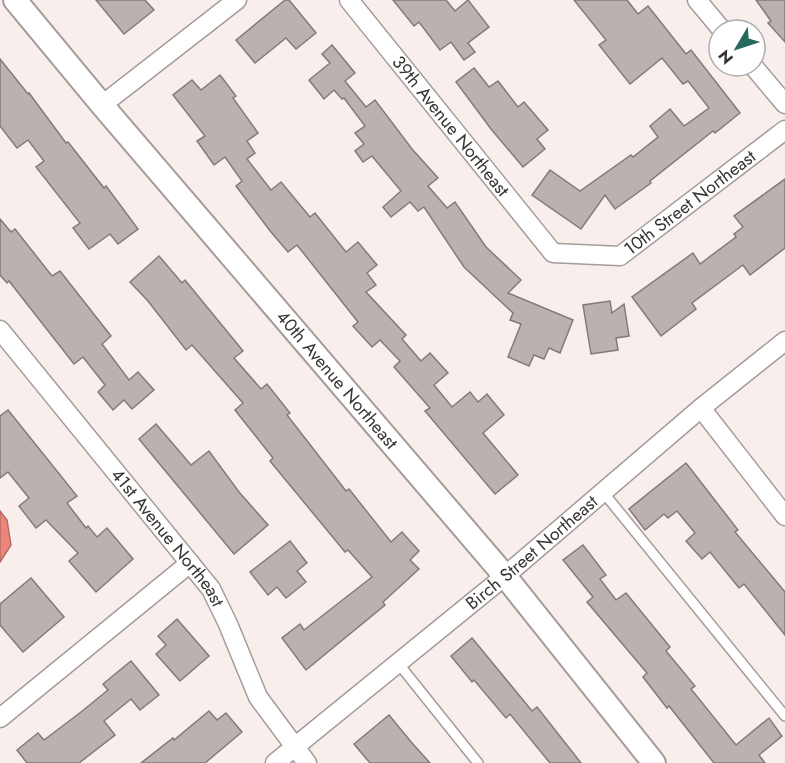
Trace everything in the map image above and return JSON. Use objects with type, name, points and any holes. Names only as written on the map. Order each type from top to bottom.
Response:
[{"type":"street","name":"40th Avenue Northeast","points":[[15,0],[505,576],[654,763]]},
{"type":"street","points":[[102,105],[237,0]]},
{"type":"street","name":"39th Avenue Northeast","points":[[349,0],[554,253]]},
{"type":"street","points":[[697,0],[713,18]]},
{"type":"street","points":[[763,78],[785,104]]},
{"type":"street","name":"10th Street Northeast","points":[[554,253],[620,256],[785,130]]},
{"type":"street","name":"41st Avenue Northeast","points":[[0,330],[211,589],[258,697],[307,763]]},
{"type":"street","name":"Birch Street Northeast","points":[[275,763],[505,576],[701,408],[785,341]]},
{"type":"street","points":[[701,408],[785,516]]},
{"type":"street","points":[[0,718],[190,562]]},
{"type":"lane","points":[[603,492],[785,716]]},
{"type":"lane","points":[[398,663],[478,763]]},
{"type":"shaded area","points":[[0,511],[7,520],[11,545],[0,562]]},
{"type":"building","points":[[96,0],[145,0],[154,10],[124,34]]},
{"type":"building","points":[[285,0],[289,0],[316,33],[296,49],[286,38],[255,63],[236,40]]},
{"type":"building","points":[[393,0],[446,0],[455,11],[468,0],[489,27],[468,43],[475,52],[464,60],[451,42],[440,50],[419,22],[414,26]]},
{"type":"building","points":[[574,0],[627,0],[638,14],[648,6],[686,54],[691,50],[707,71],[707,78],[713,78],[740,113],[715,133],[713,131],[650,181],[651,183],[615,209],[605,195],[581,229],[532,195],[550,170],[580,191],[631,155],[633,157],[658,137],[650,126],[670,109],[684,126],[709,108],[688,81],[683,84],[662,58],[630,84],[599,45],[606,40]]},
{"type":"building","points":[[756,0],[785,0],[785,42],[768,23],[771,21]]},
{"type":"building","points":[[332,45],[355,73],[345,81],[366,107],[375,100],[412,149],[438,178],[428,186],[447,208],[455,202],[486,247],[521,280],[508,293],[573,320],[560,353],[549,348],[544,359],[534,355],[529,366],[508,357],[521,324],[510,320],[513,313],[464,267],[424,207],[418,211],[410,202],[391,217],[383,207],[401,191],[372,156],[363,162],[355,151],[364,144],[355,133],[365,126],[344,98],[342,99],[334,90],[324,99],[309,80],[330,63],[322,54]]},
{"type":"building","points":[[0,59],[66,143],[68,142],[104,188],[106,186],[138,229],[118,244],[110,234],[89,249],[73,228],[80,223],[36,167],[44,161],[28,140],[17,148],[0,126]]},
{"type":"building","points":[[474,68],[489,87],[498,81],[518,107],[524,102],[548,130],[537,139],[545,149],[523,167],[456,82]]},
{"type":"building","points":[[220,75],[236,96],[233,98],[258,133],[247,141],[255,153],[247,159],[271,190],[281,182],[310,217],[315,213],[346,252],[358,242],[377,265],[367,273],[376,285],[366,292],[406,335],[402,339],[421,361],[430,353],[448,373],[434,385],[452,407],[470,392],[478,402],[487,394],[504,415],[483,433],[518,475],[495,494],[425,411],[430,408],[394,367],[400,361],[380,340],[372,347],[353,326],[358,322],[297,245],[288,252],[271,232],[236,186],[242,181],[225,157],[214,165],[197,141],[205,136],[173,95],[192,80],[201,90]]},
{"type":"building","points":[[785,179],[785,248],[750,275],[743,265],[692,303],[696,309],[661,336],[632,297],[693,253],[700,264],[736,237],[734,234],[743,227],[734,216]]},
{"type":"building","points":[[0,219],[11,232],[15,229],[52,276],[60,271],[111,336],[102,344],[129,380],[138,372],[154,390],[132,409],[124,400],[113,410],[98,392],[105,385],[83,357],[74,364],[9,281],[7,283],[0,275]]},
{"type":"building","points":[[159,256],[182,283],[185,280],[243,351],[234,358],[261,389],[267,384],[290,413],[287,415],[346,491],[349,489],[391,542],[402,532],[419,551],[410,560],[419,569],[383,602],[385,605],[306,670],[282,638],[300,624],[304,630],[372,577],[348,550],[345,552],[270,461],[273,458],[235,410],[243,403],[192,345],[186,350],[148,301],[130,282]]},
{"type":"building","points":[[610,301],[612,313],[624,304],[629,336],[616,338],[618,350],[591,354],[583,305]]},
{"type":"building","points":[[8,410],[77,496],[67,503],[86,528],[88,526],[97,537],[107,528],[133,559],[96,592],[69,561],[78,553],[46,520],[36,528],[19,506],[29,498],[8,472],[0,478],[0,416]]},
{"type":"building","points":[[156,424],[191,465],[209,451],[239,492],[268,525],[234,554],[139,439]]},
{"type":"building","points":[[686,463],[738,530],[735,532],[785,592],[785,635],[744,584],[739,588],[710,552],[702,559],[686,541],[695,533],[677,511],[668,518],[664,514],[645,530],[629,509]]},
{"type":"building","points":[[290,541],[307,563],[297,571],[306,582],[286,598],[277,587],[268,595],[250,572]]},
{"type":"building","points":[[583,545],[606,575],[600,579],[616,600],[626,593],[670,647],[666,651],[695,686],[691,689],[736,745],[769,718],[782,736],[759,755],[765,763],[714,763],[669,706],[667,708],[643,677],[647,673],[587,602],[593,597],[563,560]]},
{"type":"building","points":[[31,578],[64,617],[23,652],[0,625],[0,604]]},
{"type":"building","points":[[177,619],[209,656],[180,681],[156,654],[166,645],[158,636]]},
{"type":"building","points":[[472,638],[532,711],[537,707],[581,763],[550,763],[510,714],[506,718],[474,680],[472,682],[451,656]]},
{"type":"building","points":[[131,661],[159,695],[140,710],[131,699],[104,721],[115,735],[79,763],[27,763],[17,750],[38,733],[44,740],[81,712],[108,690],[103,684]]},
{"type":"building","points":[[209,711],[217,720],[226,713],[242,732],[205,763],[141,763],[173,738],[174,740]]},
{"type":"building","points":[[389,715],[430,763],[370,763],[354,744]]}]
